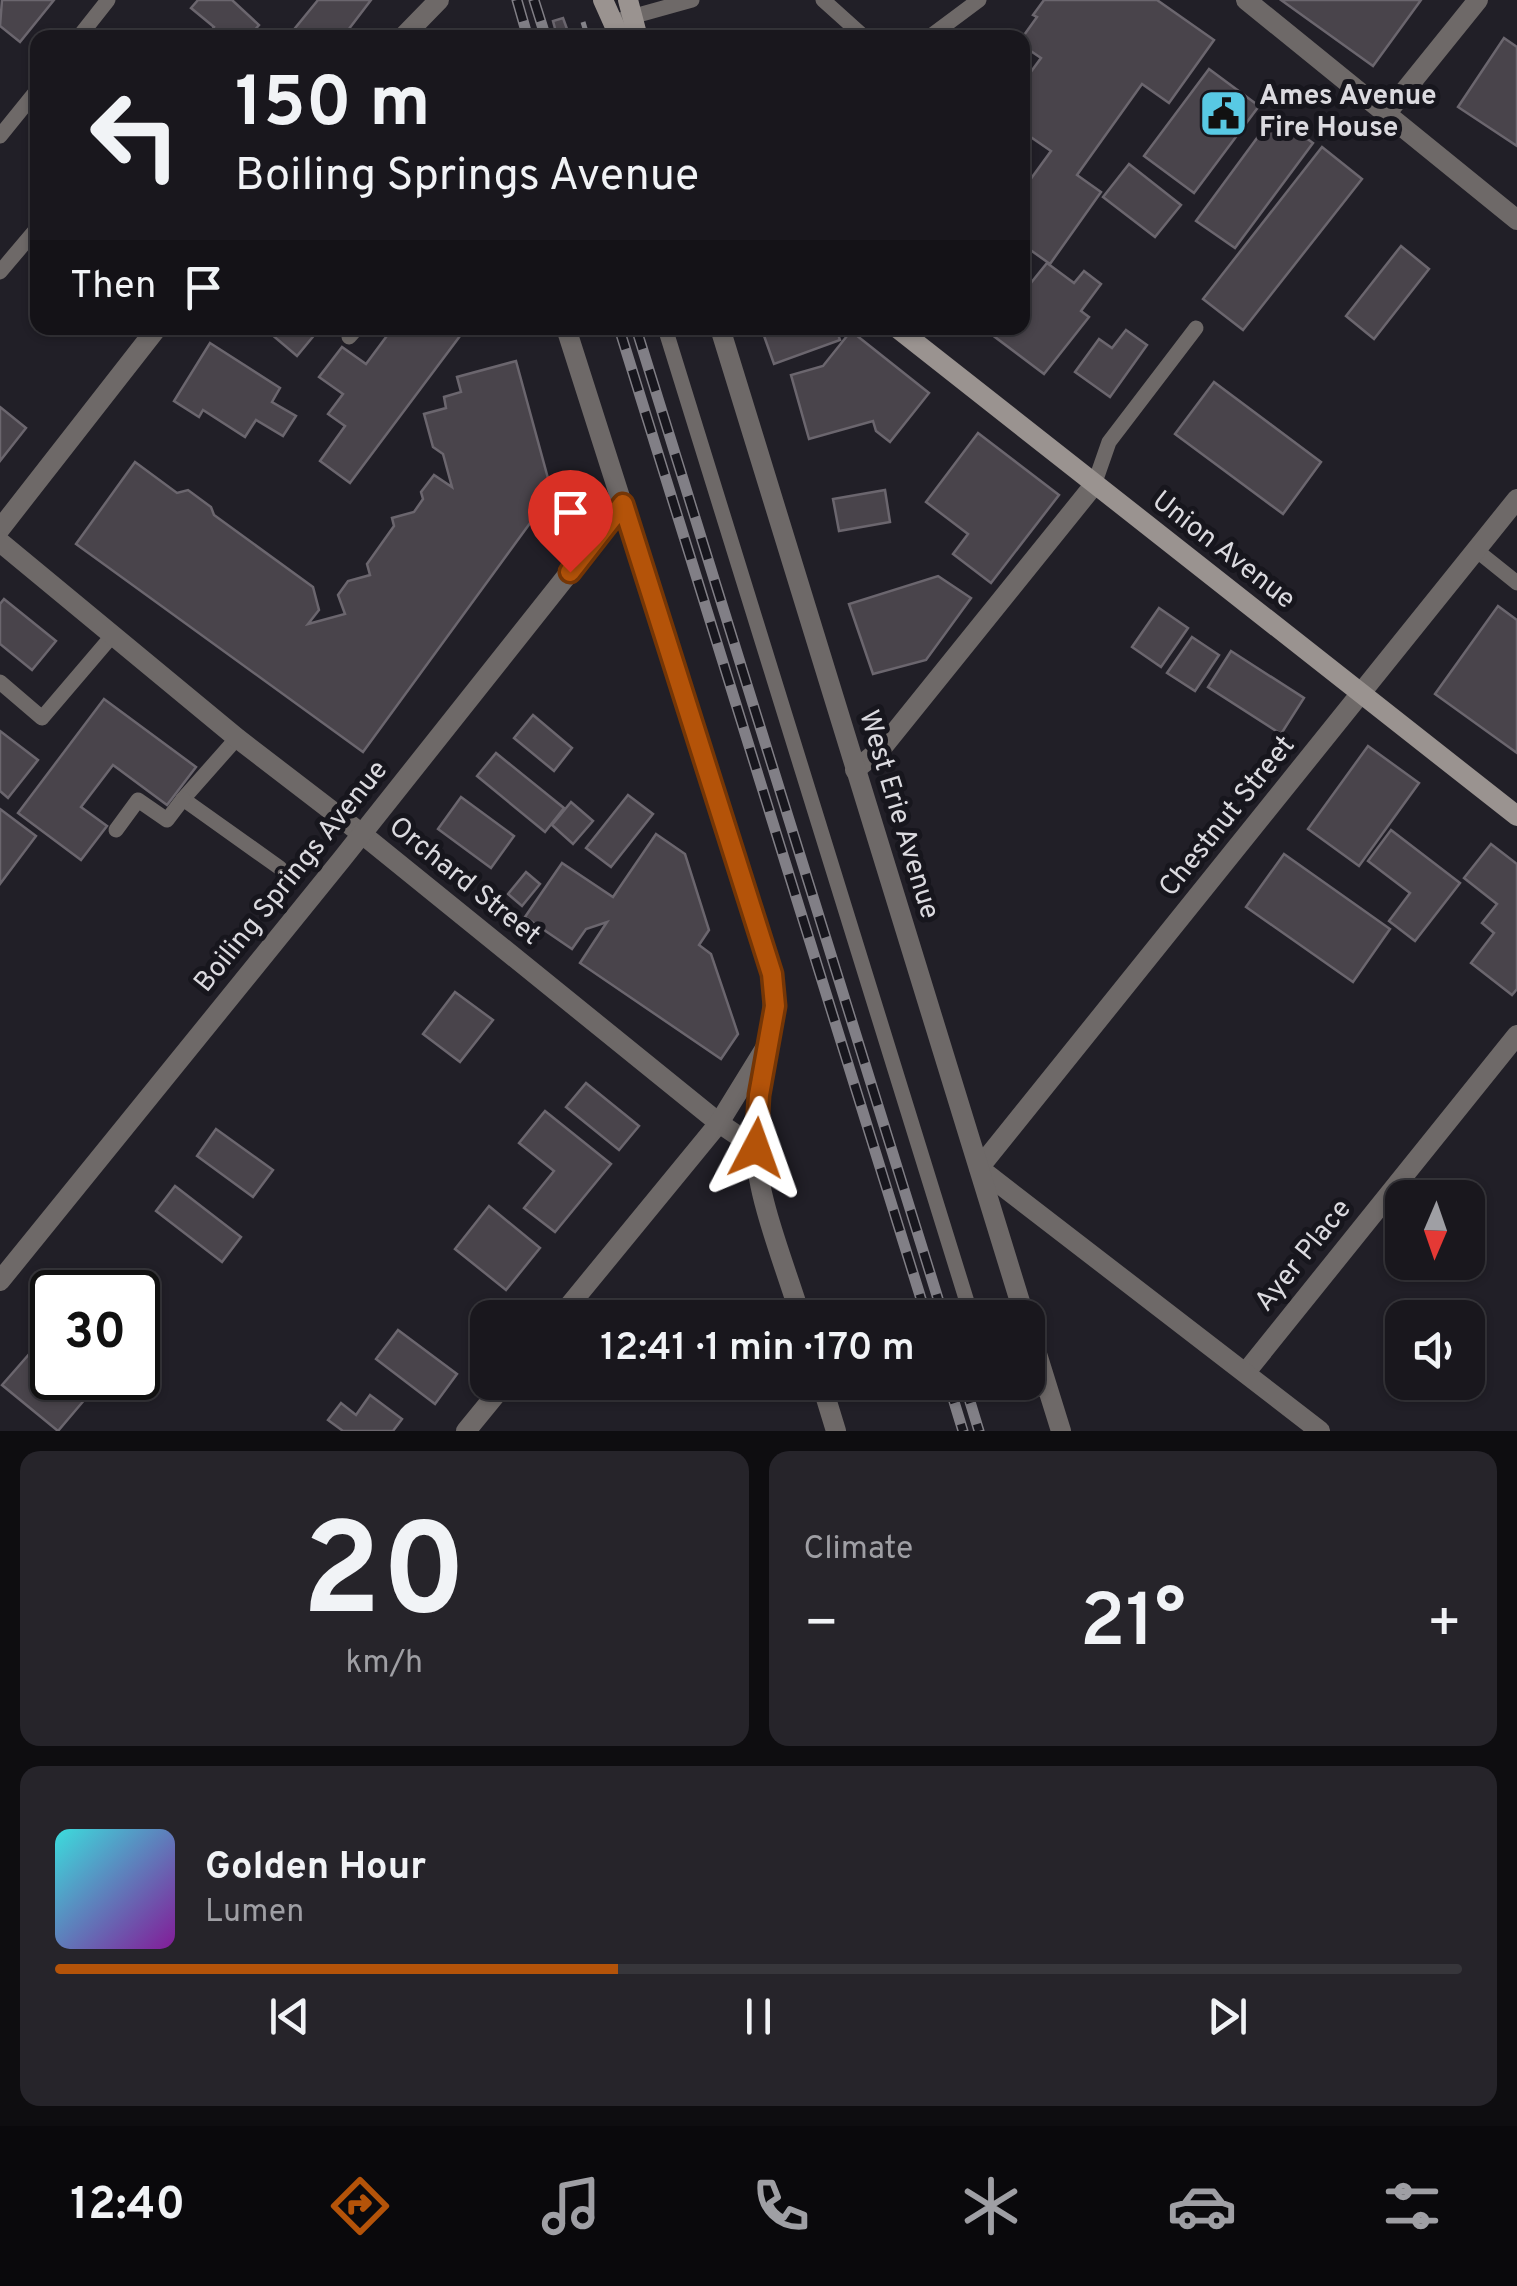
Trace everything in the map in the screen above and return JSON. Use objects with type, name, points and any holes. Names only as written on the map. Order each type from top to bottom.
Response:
[{"type":"main road","points":[[603,0],[624,19]]},
{"type":"main road","name":"Union Avenue","points":[[906,335],[1517,816]]},
{"type":"street","points":[[410,30],[439,0]]},
{"type":"street","points":[[1246,0],[1517,220]]},
{"type":"street","points":[[1386,114],[1478,0]]},
{"type":"street","points":[[0,528],[152,335]]},
{"type":"street","points":[[568,335],[772,974],[775,1006],[759,1095],[756,1148],[758,1172],[796,1300]]},
{"type":"street","name":"West Erie Avenue","points":[[722,335],[1019,1300]]},
{"type":"street","points":[[855,770],[882,748],[1094,485]]},
{"type":"street","name":"Boiling Springs Avenue","points":[[0,1281],[623,504]]},
{"type":"street","name":"Chestnut Street","points":[[979,1168],[1476,550],[1514,508]]},
{"type":"street","name":"Orchard Street","points":[[0,542],[237,738],[362,834],[719,1123],[756,1148]]},
{"type":"street","name":"Ayer Place","points":[[1246,1372],[1517,1036]]},
{"type":"street","points":[[574,1300],[719,1123],[772,1037]]},
{"type":"street","points":[[979,1168],[1320,1431]]},
{"type":"street","points":[[1045,1381],[1061,1431]]},
{"type":"street","points":[[466,1431],[491,1400]]},
{"type":"street","points":[[827,1400],[836,1431]]},
{"type":"lane","points":[[84,30],[108,0]]},
{"type":"lane","points":[[624,19],[692,0]]},
{"type":"lane","points":[[824,0],[856,30]]},
{"type":"lane","points":[[939,30],[979,0]]},
{"type":"lane","points":[[0,136],[30,99]]},
{"type":"lane","points":[[0,272],[30,236]]},
{"type":"lane","points":[[1094,485],[1109,442],[1196,328]]},
{"type":"lane","points":[[666,335],[966,1300]]},
{"type":"lane","points":[[1476,550],[1517,583]]},
{"type":"lane","points":[[0,682],[42,718],[112,636]]},
{"type":"lane","points":[[116,830],[138,800],[167,820],[237,738]]},
{"type":"lane","points":[[183,799],[280,868]]},
{"type":"building","points":[[2,0],[54,0],[20,42],[0,26]]},
{"type":"building","points":[[198,0],[232,0],[259,25],[255,30],[212,30],[214,27],[191,8]]},
{"type":"building","points":[[318,0],[371,0],[348,30],[294,30]]},
{"type":"building","points":[[1044,0],[1157,0],[1214,40],[1169,103],[1142,84],[1077,175],[1101,192],[1050,264],[1030,250],[1030,180],[1051,151],[1030,137],[1030,73],[1041,58],[1030,50],[1028,30],[1037,17],[1033,15]]},
{"type":"building","points":[[1281,0],[1421,0],[1373,66]]},
{"type":"building","points":[[563,18],[567,29],[555,30],[553,21]]},
{"type":"building","points":[[1504,38],[1517,47],[1517,146],[1458,107]]},
{"type":"building","points":[[1209,69],[1259,106],[1194,193],[1144,156]]},
{"type":"building","points":[[1274,115],[1313,143],[1235,248],[1196,221]]},
{"type":"building","points":[[1322,147],[1362,179],[1243,330],[1203,299]]},
{"type":"building","points":[[1129,164],[1181,205],[1155,237],[1103,197]]},
{"type":"building","points":[[1401,246],[1429,269],[1374,339],[1346,316]]},
{"type":"building","points":[[1047,263],[1074,283],[1084,271],[1101,284],[1081,311],[1089,317],[1044,374],[992,335],[1030,335],[1030,284]]},
{"type":"building","points":[[1126,330],[1147,345],[1110,397],[1075,372],[1099,339],[1112,348]]},
{"type":"building","points":[[272,335],[314,335],[297,356]]},
{"type":"building","points":[[388,335],[461,335],[350,483],[320,461],[345,426],[328,414],[343,394],[319,377],[342,347],[366,364]]},
{"type":"building","points":[[764,335],[838,335],[840,340],[774,364]]},
{"type":"building","points":[[848,335],[856,335],[929,393],[890,442],[876,431],[873,421],[809,439],[791,375],[823,366]]},
{"type":"building","points":[[210,343],[280,388],[272,402],[296,416],[283,436],[256,420],[245,437],[203,410],[199,417],[174,401]]},
{"type":"building","points":[[516,361],[552,493],[363,752],[76,544],[135,462],[177,493],[188,490],[211,507],[214,515],[313,587],[319,610],[308,624],[345,614],[338,595],[348,581],[370,575],[367,564],[394,526],[392,518],[414,512],[423,499],[421,492],[434,475],[452,487],[443,454],[433,447],[424,414],[446,408],[444,397],[461,392],[457,377]]},
{"type":"building","points":[[1214,382],[1321,462],[1283,514],[1175,434]]},
{"type":"building","points":[[0,407],[26,428],[0,461]]},
{"type":"building","points":[[978,433],[1059,495],[991,583],[953,554],[968,534],[926,502]]},
{"type":"building","points":[[885,490],[890,522],[839,531],[833,499]]},
{"type":"building","points":[[938,576],[971,598],[926,660],[873,674],[849,604]]},
{"type":"building","points":[[4,599],[56,641],[32,670],[0,644],[0,604]]},
{"type":"building","points":[[1498,606],[1517,620],[1517,753],[1435,694]]},
{"type":"building","points":[[1159,608],[1188,628],[1161,667],[1132,647]]},
{"type":"building","points":[[1192,637],[1219,655],[1195,691],[1167,673]]},
{"type":"building","points":[[1231,651],[1304,698],[1281,734],[1208,687]]},
{"type":"building","points":[[104,699],[196,767],[167,805],[113,765],[81,807],[107,826],[81,860],[18,813]]},
{"type":"building","points":[[533,715],[572,748],[554,771],[514,738]]},
{"type":"building","points":[[0,731],[38,760],[8,798],[0,791]]},
{"type":"building","points":[[1368,746],[1419,783],[1359,866],[1308,829]]},
{"type":"building","points":[[496,753],[564,808],[545,832],[477,776]]},
{"type":"building","points":[[628,795],[653,814],[611,867],[586,848]]},
{"type":"building","points":[[461,797],[514,836],[491,868],[438,829]]},
{"type":"building","points":[[571,802],[593,821],[573,844],[552,825]]},
{"type":"building","points":[[0,809],[36,836],[0,884]]},
{"type":"building","points":[[1391,830],[1460,883],[1415,941],[1389,921],[1410,893],[1368,861]]},
{"type":"building","points":[[656,834],[685,854],[709,930],[699,945],[711,954],[738,1034],[721,1059],[580,963],[607,922],[586,929],[572,949],[525,917],[562,863],[613,897]]},
{"type":"building","points":[[1491,844],[1517,864],[1517,989],[1512,995],[1471,963],[1494,933],[1482,923],[1497,904],[1464,878]]},
{"type":"building","points":[[1284,854],[1390,929],[1353,982],[1246,907]]},
{"type":"building","points":[[526,872],[540,884],[522,906],[508,894]]},
{"type":"building","points":[[455,992],[493,1020],[460,1062],[423,1034]]},
{"type":"building","points":[[586,1083],[639,1126],[619,1150],[566,1107]]},
{"type":"building","points":[[545,1111],[611,1164],[555,1232],[524,1208],[554,1171],[519,1143]]},
{"type":"building","points":[[216,1129],[273,1170],[253,1197],[197,1156]]},
{"type":"building","points":[[175,1186],[241,1237],[222,1262],[156,1211]]},
{"type":"building","points":[[489,1206],[540,1248],[506,1290],[455,1249]]},
{"type":"building","points":[[398,1330],[457,1374],[435,1404],[376,1359]]},
{"type":"building","points":[[30,1353],[30,1400],[84,1400],[58,1431],[2,1385]]},
{"type":"building","points":[[370,1395],[402,1419],[393,1431],[343,1431],[328,1420],[341,1403],[356,1415]]},
{"type":"railway","points":[[517,0],[526,30]]},
{"type":"railway","points":[[534,0],[543,30]]},
{"type":"railway","points":[[621,335],[921,1300]]},
{"type":"railway","points":[[638,335],[938,1300]]},
{"type":"railway","points":[[954,1400],[963,1431]]},
{"type":"railway","points":[[970,1400],[979,1431]]},
{"type":"place","name":"Ames Avenue Fire House","points":[[1224,113]]},
{"type":"route","points":[[570,572],[623,504],[772,974],[775,1006],[759,1095],[756,1148]]}]
